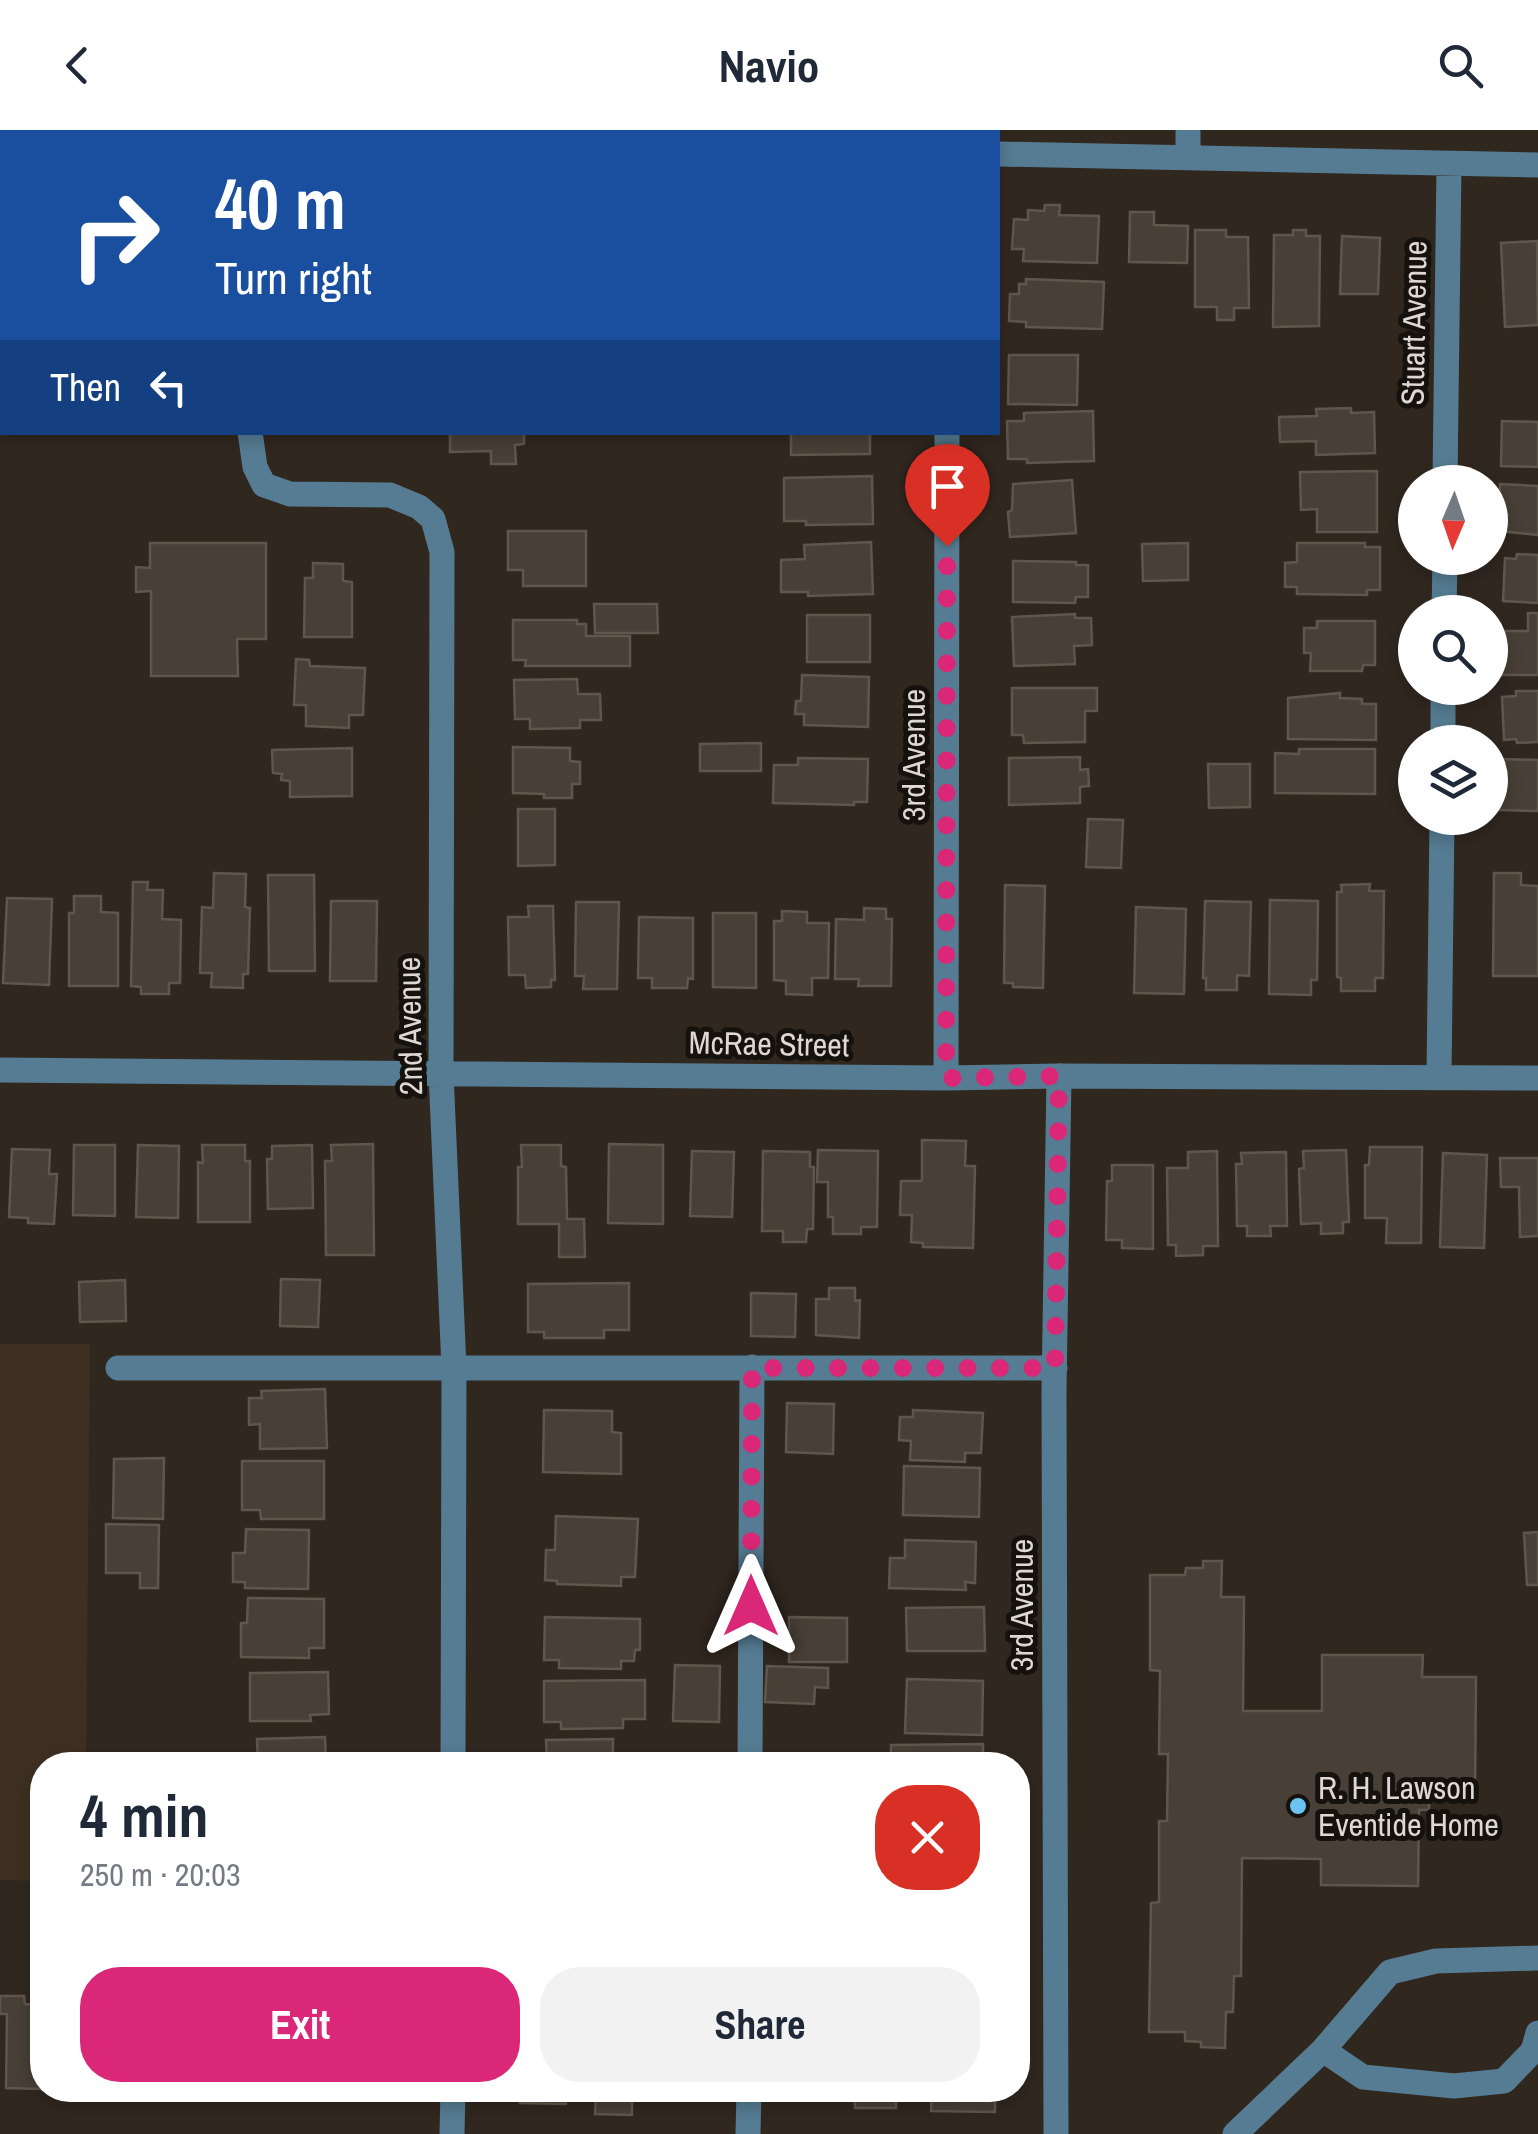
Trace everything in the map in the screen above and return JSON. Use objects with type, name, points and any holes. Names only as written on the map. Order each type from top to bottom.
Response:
[{"type":"street","points":[[1188,130],[1188,158]]},
{"type":"street","points":[[1000,154],[1538,165]]},
{"type":"street","name":"Stuart Avenue","points":[[1445,465],[1449,164]]},
{"type":"street","name":"2nd Avenue","points":[[250,435],[255,467],[264,485],[290,494],[390,494],[433,519],[442,552],[442,1072],[454,1368],[453,1752]]},
{"type":"street","name":"3rd Avenue","points":[[946,1078],[947,435]]},
{"type":"street","points":[[1439,1077],[1442,835]]},
{"type":"street","name":"McRae Street","points":[[0,1070],[946,1078],[1538,1078]]},
{"type":"street","name":"3rd Avenue","points":[[1056,2134],[1055,1368],[1059,1076]]},
{"type":"street","points":[[118,1368],[1055,1368]]},
{"type":"street","points":[[750,1752],[752,1368]]},
{"type":"street","points":[[1235,2134],[1323,2050],[1390,1972],[1436,1961],[1538,1958]]},
{"type":"street","points":[[1323,2050],[1363,2076],[1454,2086],[1504,2082],[1533,2051],[1538,2033]]},
{"type":"street","points":[[452,2102],[452,2134]]},
{"type":"street","points":[[748,2134],[749,2102]]},
{"type":"shaded area","points":[[0,1344],[90,1344],[86,1752],[30,1752],[30,1881],[0,1880]]},
{"type":"building","points":[[1045,205],[1060,205],[1059,215],[1099,216],[1097,263],[1023,261],[1024,249],[1012,249],[1014,219],[1028,220],[1028,210],[1044,211]]},
{"type":"building","points":[[1130,212],[1154,212],[1154,225],[1188,226],[1187,263],[1129,262]]},
{"type":"building","points":[[1195,230],[1226,230],[1226,237],[1248,237],[1249,308],[1234,308],[1234,320],[1217,320],[1217,307],[1195,307]]},
{"type":"building","points":[[1293,230],[1306,230],[1306,236],[1320,236],[1319,326],[1273,327],[1274,235],[1293,235]]},
{"type":"building","points":[[1342,236],[1380,238],[1378,294],[1340,294]]},
{"type":"building","points":[[1537,241],[1538,325],[1505,327],[1501,243]]},
{"type":"building","points":[[1026,279],[1104,282],[1102,329],[1026,327],[1026,322],[1009,321],[1010,294],[1019,294],[1019,284],[1026,284]]},
{"type":"building","points":[[1009,355],[1078,355],[1077,405],[1008,404]]},
{"type":"building","points":[[1351,408],[1351,413],[1374,412],[1375,453],[1316,455],[1316,441],[1280,442],[1279,417],[1317,416],[1316,409]]},
{"type":"building","points":[[1093,411],[1094,461],[1027,463],[1027,459],[1008,459],[1007,421],[1024,421],[1024,413]]},
{"type":"building","points":[[1502,421],[1538,422],[1538,467],[1501,465]]},
{"type":"building","points":[[450,435],[524,435],[524,444],[515,445],[516,464],[491,464],[491,451],[450,452]]},
{"type":"building","points":[[791,435],[870,435],[870,454],[791,455]]},
{"type":"building","points":[[1377,471],[1377,532],[1317,532],[1317,509],[1301,510],[1300,472]]},
{"type":"building","points":[[872,476],[873,524],[806,525],[806,521],[784,521],[784,478]]},
{"type":"building","points":[[1072,480],[1076,533],[1010,537],[1008,512],[1012,510],[1013,484]]},
{"type":"building","points":[[1508,484],[1538,486],[1538,535],[1508,532]]},
{"type":"building","points":[[508,531],[586,531],[586,586],[523,586],[523,570],[508,570]]},
{"type":"building","points":[[871,542],[873,594],[808,596],[808,592],[781,592],[781,560],[805,559],[804,545]]},
{"type":"building","points":[[150,543],[266,543],[266,639],[237,639],[238,676],[151,676],[151,591],[136,592],[136,567],[150,568]]},
{"type":"building","points":[[1188,543],[1188,580],[1143,581],[1142,544]]},
{"type":"building","points":[[1297,543],[1365,543],[1365,547],[1380,547],[1380,590],[1367,590],[1367,595],[1297,594],[1297,587],[1285,587],[1285,563],[1297,562]]},
{"type":"building","points":[[1517,554],[1538,555],[1538,603],[1508,601],[1508,595],[1503,595],[1508,558],[1516,559]]},
{"type":"building","points":[[1013,561],[1088,565],[1088,597],[1076,597],[1075,603],[1013,602]]},
{"type":"building","points":[[313,563],[343,564],[343,581],[352,582],[352,637],[304,637],[305,578],[313,578]]},
{"type":"building","points":[[594,604],[657,604],[658,633],[595,633]]},
{"type":"building","points":[[1528,613],[1538,613],[1538,675],[1508,675],[1508,631],[1528,631]]},
{"type":"building","points":[[1075,614],[1075,618],[1091,618],[1092,645],[1074,646],[1075,664],[1014,666],[1012,617]]},
{"type":"building","points":[[807,615],[870,615],[870,662],[807,662]]},
{"type":"building","points":[[513,620],[577,620],[577,624],[586,624],[586,636],[630,636],[630,666],[525,666],[526,660],[513,660]]},
{"type":"building","points":[[1317,621],[1375,621],[1375,665],[1363,665],[1362,671],[1310,671],[1311,653],[1304,653],[1304,628],[1317,628]]},
{"type":"building","points":[[296,659],[309,660],[310,666],[365,668],[363,715],[349,715],[349,728],[306,726],[306,705],[294,705]]},
{"type":"building","points":[[802,675],[869,677],[868,727],[804,725],[804,714],[795,714],[796,701],[801,701]]},
{"type":"building","points":[[577,679],[578,694],[600,694],[601,720],[580,720],[580,728],[530,729],[530,719],[515,719],[514,680]]},
{"type":"building","points":[[1012,688],[1097,688],[1097,711],[1085,711],[1085,742],[1024,743],[1023,735],[1012,735]]},
{"type":"building","points":[[1516,691],[1538,691],[1538,742],[1508,740],[1502,705],[1508,705],[1508,697],[1516,696]]},
{"type":"building","points":[[1340,693],[1340,698],[1376,704],[1376,740],[1288,739],[1288,698]]},
{"type":"building","points":[[761,743],[761,771],[700,771],[700,744]]},
{"type":"building","points":[[513,747],[570,748],[570,761],[580,762],[580,784],[572,784],[572,798],[513,793]]},
{"type":"building","points":[[352,748],[352,796],[290,797],[290,781],[273,773],[272,750]]},
{"type":"building","points":[[1299,749],[1375,749],[1375,794],[1275,793],[1275,753],[1299,754]]},
{"type":"building","points":[[1080,757],[1080,770],[1088,769],[1089,786],[1080,787],[1080,803],[1009,805],[1009,758]]},
{"type":"building","points":[[798,758],[868,759],[867,802],[773,803],[774,765],[798,765]]},
{"type":"building","points":[[1508,759],[1538,760],[1538,811],[1508,810]]},
{"type":"building","points":[[1208,764],[1250,764],[1250,807],[1209,808]]},
{"type":"building","points":[[518,809],[555,809],[555,865],[518,866]]},
{"type":"building","points":[[1088,819],[1123,820],[1121,868],[1086,867]]},
{"type":"building","points":[[214,873],[246,874],[245,907],[250,908],[248,974],[243,974],[243,988],[211,987],[212,973],[200,973],[202,907],[213,908]]},
{"type":"building","points":[[1494,873],[1521,873],[1521,885],[1538,886],[1538,976],[1493,976]]},
{"type":"building","points":[[268,875],[314,875],[315,971],[269,971]]},
{"type":"building","points":[[133,882],[148,882],[147,890],[163,890],[162,919],[181,920],[180,983],[169,983],[169,994],[141,994],[141,987],[131,986]]},
{"type":"building","points":[[1370,884],[1369,891],[1384,891],[1383,978],[1375,978],[1375,991],[1341,991],[1341,978],[1337,977],[1337,892],[1342,892],[1341,885]]},
{"type":"building","points":[[1005,885],[1045,886],[1043,988],[1004,983]]},
{"type":"building","points":[[74,896],[101,896],[101,912],[118,913],[118,986],[69,986],[69,913],[74,913]]},
{"type":"building","points":[[7,898],[52,899],[49,985],[3,983]]},
{"type":"building","points":[[1270,900],[1318,901],[1317,980],[1311,980],[1311,995],[1269,994]]},
{"type":"building","points":[[331,901],[377,901],[376,981],[330,981]]},
{"type":"building","points":[[1205,901],[1251,902],[1249,976],[1237,975],[1237,990],[1206,990]]},
{"type":"building","points":[[576,902],[619,902],[617,989],[583,989],[584,976],[575,976]]},
{"type":"building","points":[[528,906],[553,906],[555,980],[551,980],[551,987],[526,988],[525,975],[509,975],[508,917],[529,917]]},
{"type":"building","points":[[1136,907],[1186,909],[1184,994],[1134,993]]},
{"type":"building","points":[[864,908],[886,909],[886,919],[892,919],[891,986],[858,986],[859,979],[835,979],[836,919],[864,920]]},
{"type":"building","points":[[782,911],[807,912],[807,923],[829,923],[828,978],[812,978],[812,995],[786,994],[786,981],[774,980],[774,921],[782,921]]},
{"type":"building","points":[[713,913],[756,913],[756,988],[713,987]]},
{"type":"building","points":[[639,917],[693,918],[693,979],[688,978],[687,988],[652,988],[652,978],[638,978]]},
{"type":"building","points":[[922,1140],[966,1141],[965,1166],[975,1166],[973,1248],[923,1247],[923,1243],[911,1242],[912,1215],[900,1215],[901,1181],[922,1181]]},
{"type":"building","points":[[373,1144],[374,1255],[326,1255],[325,1161],[332,1161],[331,1145]]},
{"type":"building","points":[[609,1144],[663,1145],[663,1224],[608,1223]]},
{"type":"building","points":[[74,1145],[115,1145],[115,1216],[73,1215]]},
{"type":"building","points":[[138,1145],[179,1146],[178,1218],[136,1217]]},
{"type":"building","points":[[202,1145],[245,1145],[245,1161],[250,1161],[250,1222],[198,1222],[198,1162],[203,1163]]},
{"type":"building","points":[[312,1145],[313,1208],[268,1209],[267,1159],[272,1159],[272,1146]]},
{"type":"building","points":[[521,1145],[561,1145],[561,1166],[566,1167],[567,1219],[584,1219],[585,1257],[559,1257],[559,1224],[518,1224]]},
{"type":"building","points":[[1370,1147],[1422,1147],[1421,1243],[1386,1243],[1387,1218],[1365,1218],[1365,1165],[1369,1165]]},
{"type":"building","points":[[12,1149],[50,1150],[49,1174],[57,1174],[54,1224],[28,1223],[28,1218],[9,1217]]},
{"type":"building","points":[[818,1150],[878,1151],[877,1227],[861,1227],[861,1234],[833,1234],[833,1217],[828,1217],[828,1182],[817,1182]]},
{"type":"building","points":[[1346,1150],[1349,1222],[1343,1222],[1343,1233],[1321,1234],[1321,1223],[1301,1224],[1299,1169],[1304,1168],[1303,1151]]},
{"type":"building","points":[[692,1151],[734,1152],[732,1217],[690,1216]]},
{"type":"building","points":[[763,1151],[810,1152],[810,1167],[814,1167],[813,1229],[807,1229],[806,1242],[783,1242],[783,1231],[762,1231]]},
{"type":"building","points":[[1217,1151],[1218,1246],[1203,1246],[1203,1255],[1176,1256],[1176,1245],[1168,1245],[1167,1168],[1188,1168],[1188,1152]]},
{"type":"building","points":[[1286,1152],[1287,1226],[1270,1226],[1271,1236],[1247,1236],[1247,1226],[1237,1226],[1236,1164],[1242,1164],[1241,1153]]},
{"type":"building","points":[[1443,1153],[1487,1155],[1484,1248],[1440,1247]]},
{"type":"building","points":[[1500,1158],[1538,1158],[1538,1236],[1520,1237],[1519,1187],[1501,1187]]},
{"type":"building","points":[[1112,1165],[1153,1165],[1153,1249],[1122,1248],[1122,1240],[1106,1240],[1107,1181],[1112,1181]]},
{"type":"building","points":[[281,1279],[320,1280],[318,1327],[280,1326]]},
{"type":"building","points":[[125,1280],[126,1321],[80,1322],[79,1282]]},
{"type":"building","points":[[629,1283],[629,1330],[604,1330],[604,1338],[544,1338],[544,1332],[528,1332],[528,1284]]},
{"type":"building","points":[[829,1288],[855,1288],[855,1301],[860,1300],[859,1338],[816,1335],[816,1299],[829,1299]]},
{"type":"building","points":[[751,1293],[796,1294],[795,1337],[751,1336]]},
{"type":"building","points":[[325,1389],[327,1448],[260,1449],[260,1424],[249,1425],[249,1398],[262,1398],[261,1391]]},
{"type":"building","points":[[787,1403],[834,1404],[833,1454],[786,1452]]},
{"type":"building","points":[[544,1410],[612,1411],[612,1432],[621,1433],[621,1474],[543,1472]]},
{"type":"building","points":[[913,1410],[983,1413],[981,1453],[965,1453],[965,1462],[910,1460],[911,1441],[899,1440],[900,1417],[913,1417]]},
{"type":"building","points":[[164,1458],[163,1519],[113,1518],[114,1459]]},
{"type":"building","points":[[242,1461],[324,1461],[324,1519],[261,1519],[260,1510],[242,1510]]},
{"type":"building","points":[[904,1466],[980,1468],[979,1517],[903,1515]]},
{"type":"building","points":[[556,1516],[638,1519],[635,1577],[621,1577],[621,1586],[557,1584],[545,1580],[546,1550],[555,1550]]},
{"type":"building","points":[[106,1524],[159,1525],[158,1588],[140,1588],[140,1573],[106,1573]]},
{"type":"building","points":[[246,1529],[309,1530],[308,1589],[245,1588],[245,1582],[233,1582],[233,1553],[245,1553]]},
{"type":"building","points":[[1538,1532],[1538,1585],[1527,1585],[1524,1533]]},
{"type":"building","points":[[905,1540],[976,1542],[975,1583],[965,1582],[966,1590],[889,1588],[890,1558],[905,1558]]},
{"type":"building","name":"R. H. Lawson Eventide Home","points":[[1203,1561],[1222,1561],[1221,1597],[1244,1597],[1243,1711],[1322,1711],[1322,1655],[1423,1655],[1422,1677],[1476,1677],[1475,1801],[1429,1801],[1429,1810],[1419,1810],[1418,1886],[1321,1885],[1321,1859],[1242,1858],[1241,1976],[1234,1976],[1233,2012],[1226,2012],[1225,2048],[1201,2047],[1201,2042],[1185,2041],[1185,2032],[1149,2032],[1151,1903],[1159,1902],[1159,1821],[1167,1821],[1168,1754],[1159,1754],[1160,1671],[1150,1670],[1150,1575],[1185,1575],[1186,1568],[1203,1568]]},
{"type":"building","points":[[248,1598],[324,1599],[324,1648],[309,1648],[309,1658],[241,1657],[241,1623],[247,1623]]},
{"type":"building","points":[[984,1607],[985,1651],[907,1651],[906,1608]]},
{"type":"building","points":[[545,1617],[640,1619],[640,1650],[635,1650],[634,1661],[621,1661],[621,1669],[559,1668],[559,1660],[544,1660]]},
{"type":"building","points":[[789,1617],[847,1618],[847,1662],[789,1662]]},
{"type":"building","points":[[675,1665],[720,1666],[719,1722],[673,1721]]},
{"type":"building","points":[[767,1666],[828,1668],[828,1688],[815,1687],[814,1704],[765,1702]]},
{"type":"building","points":[[328,1672],[329,1714],[310,1715],[311,1721],[250,1721],[250,1673]]},
{"type":"building","points":[[907,1679],[983,1681],[982,1735],[905,1733]]},
{"type":"building","points":[[645,1680],[645,1719],[623,1719],[623,1728],[561,1729],[561,1722],[544,1722],[544,1681]]},
{"type":"building","points":[[325,1737],[326,1752],[258,1752],[257,1739]]},
{"type":"building","points":[[613,1739],[613,1752],[546,1752],[546,1740]]},
{"type":"building","points":[[983,1744],[983,1752],[891,1752],[891,1745]]},
{"type":"building","points":[[0,1996],[24,1996],[25,2004],[30,2004],[30,2089],[6,2088],[7,2014],[0,2014]]},
{"type":"building","points":[[566,2102],[566,2104],[520,2103]]},
{"type":"building","points":[[596,2102],[632,2102],[632,2115],[595,2114]]},
{"type":"building","points":[[855,2102],[896,2102],[896,2108],[855,2108]]},
{"type":"building","points":[[931,2102],[995,2102],[995,2112],[931,2111]]},
{"type":"place","name":"R. H. Lawson Eventide Home","points":[[1298,1806]]},
{"type":"route","points":[[751,1606],[752,1368],[1055,1368],[1059,1076],[946,1078],[947,546]]}]
